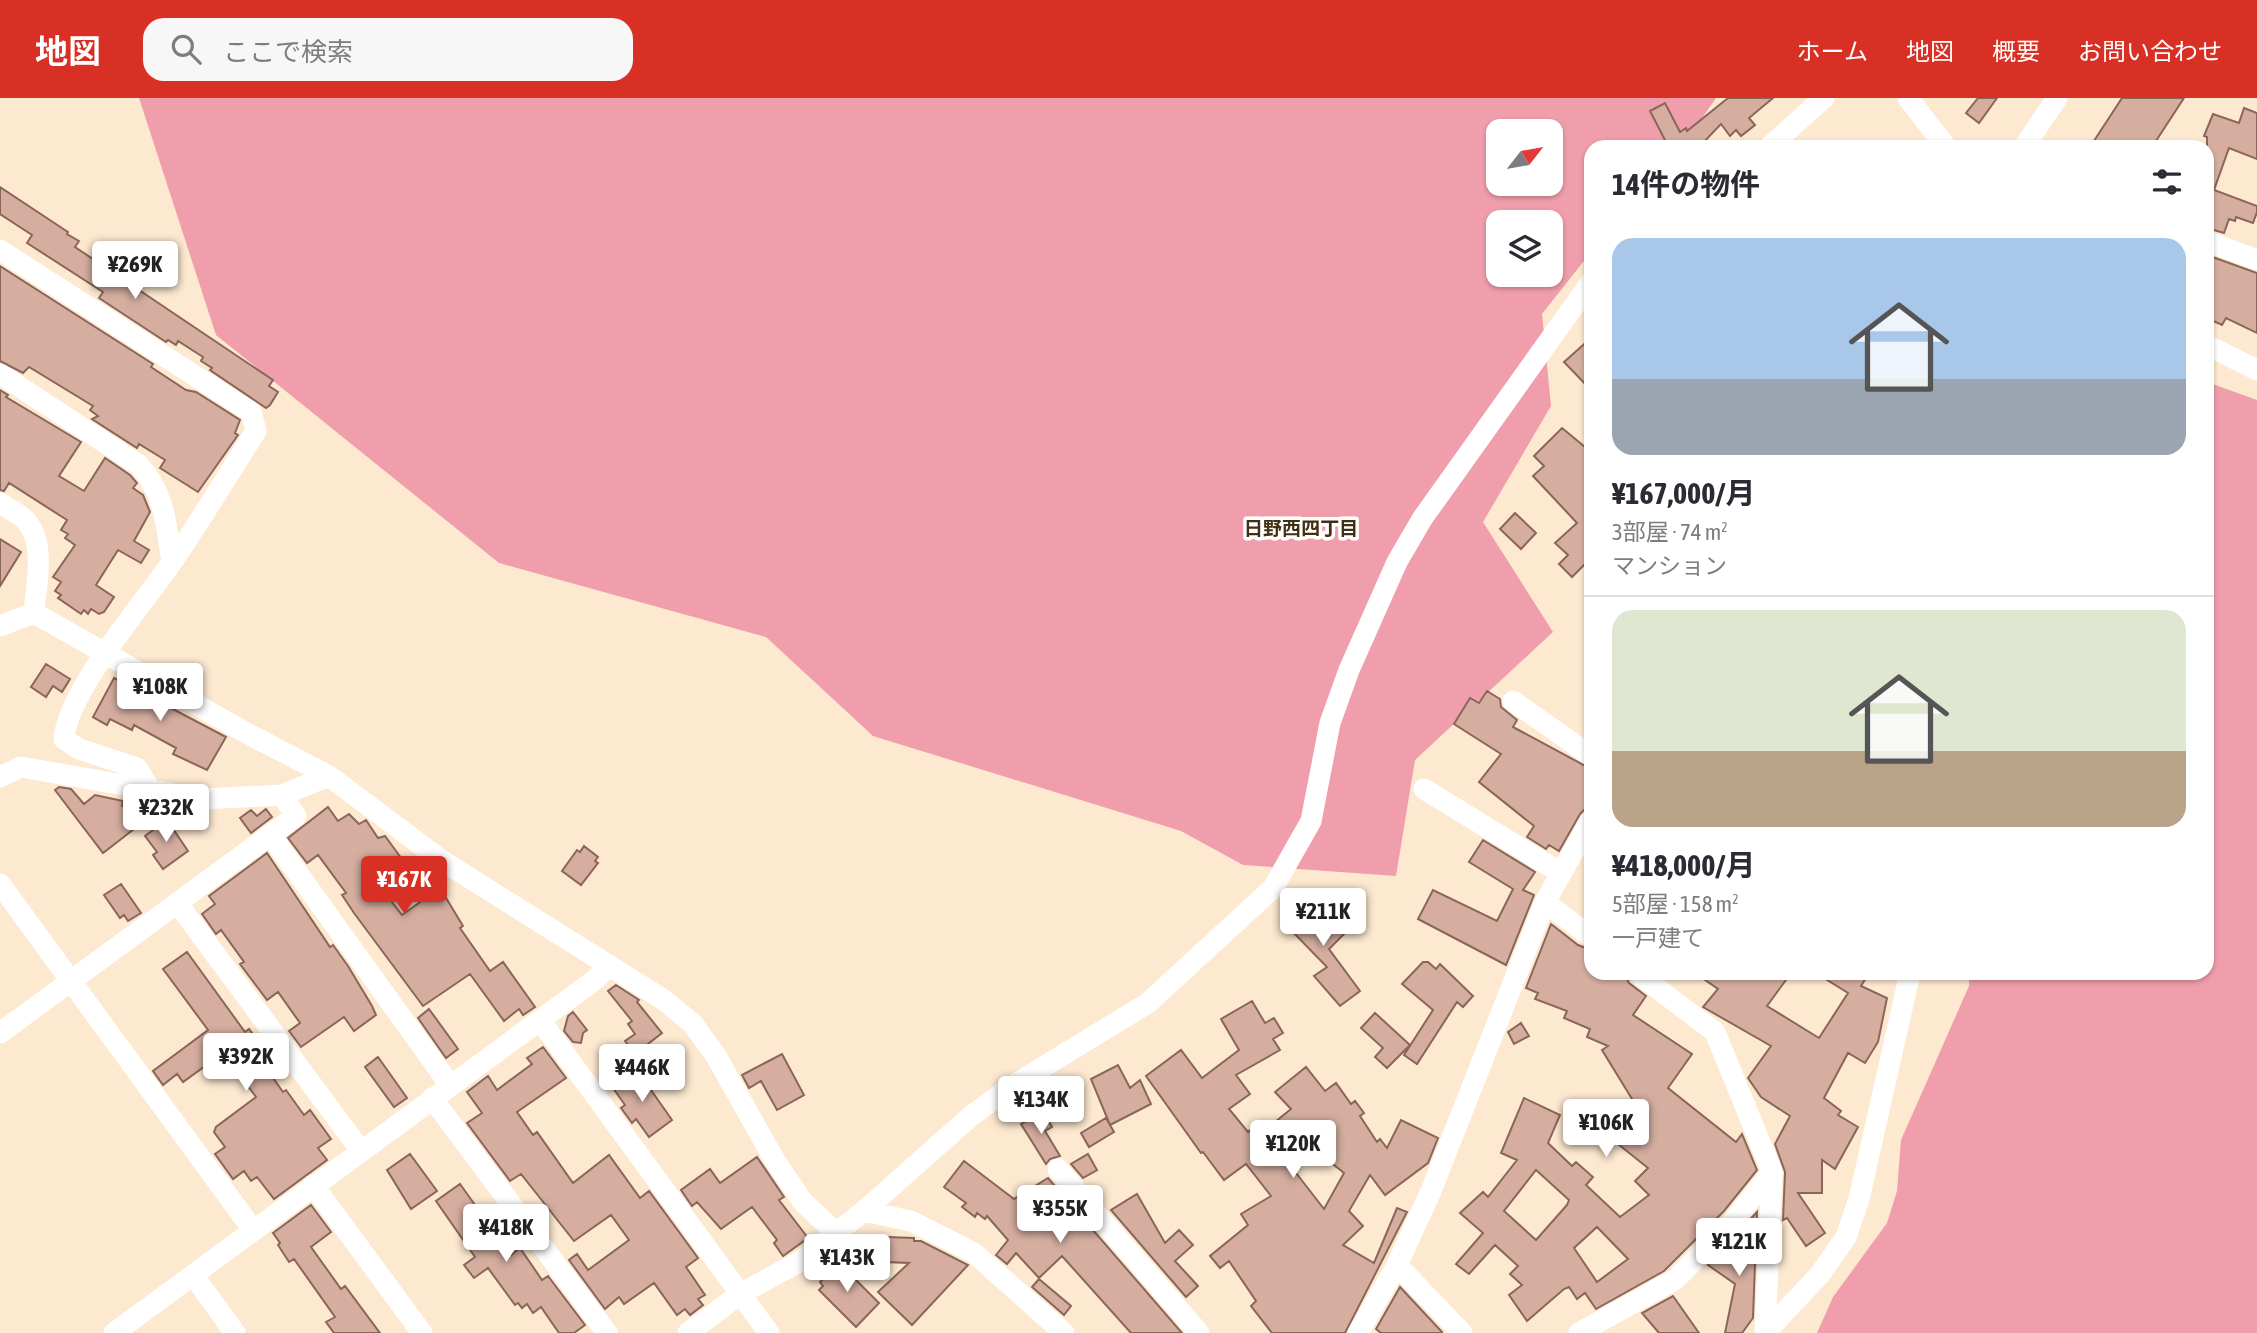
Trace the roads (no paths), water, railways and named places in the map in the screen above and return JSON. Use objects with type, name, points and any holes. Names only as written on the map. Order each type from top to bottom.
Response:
[{"type":"street","points":[[1777,140],[1825,98]]},
{"type":"street","points":[[1908,98],[1941,140]]},
{"type":"street","points":[[2029,140],[2057,98]]},
{"type":"street","points":[[2214,244],[2257,260]]},
{"type":"street","points":[[0,250],[251,412],[256,431],[172,562],[106,653],[65,722],[64,739],[79,749],[138,768],[151,791]]},
{"type":"street","points":[[688,1333],[740,1294],[799,1262],[864,1211],[971,1116],[1012,1086],[1148,1003],[1273,888],[1311,821],[1330,723],[1349,670],[1397,562],[1422,519],[1584,292]]},
{"type":"street","points":[[2214,348],[2257,370]]},
{"type":"street","points":[[0,374],[139,465],[155,483],[172,562]]},
{"type":"street","points":[[0,503],[26,520],[35,535],[38,553],[34,613]]},
{"type":"street","points":[[0,626],[34,613],[241,730],[329,776],[441,860],[664,1000],[693,1024],[716,1056],[795,1192],[836,1233]]},
{"type":"street","points":[[1513,701],[1584,751]]},
{"type":"street","points":[[0,776],[21,767],[203,799],[282,794],[329,776]]},
{"type":"street","points":[[1424,789],[1561,873]]},
{"type":"street","points":[[0,1032],[296,816],[282,794]]},
{"type":"street","points":[[1358,1333],[1397,1265],[1431,1191],[1545,902],[1584,832]]},
{"type":"street","points":[[271,836],[450,1085]]},
{"type":"street","points":[[0,884],[253,1230]]},
{"type":"street","points":[[1545,902],[1584,932]]},
{"type":"street","points":[[178,904],[361,1151]]},
{"type":"street","points":[[114,1333],[596,979],[609,965]]},
{"type":"street","points":[[1646,980],[1715,1032],[1772,1172],[1765,1333]]},
{"type":"street","points":[[1765,1333],[1821,1273],[1846,1237],[1859,1199],[1908,980]]},
{"type":"street","points":[[540,1020],[769,1333]]},
{"type":"street","points":[[432,1098],[607,1333]]},
{"type":"street","points":[[1058,1169],[1199,1333]]},
{"type":"street","points":[[1579,1333],[1676,1279],[1734,1220],[1772,1172]]},
{"type":"street","points":[[313,1185],[422,1333]]},
{"type":"street","points":[[864,1211],[911,1221],[974,1253],[1064,1333]]},
{"type":"street","points":[[1397,1265],[1462,1333]]},
{"type":"street","points":[[193,1276],[235,1333]]},
{"type":"district","name":"日野西四丁目","points":[[1301,528]]}]
